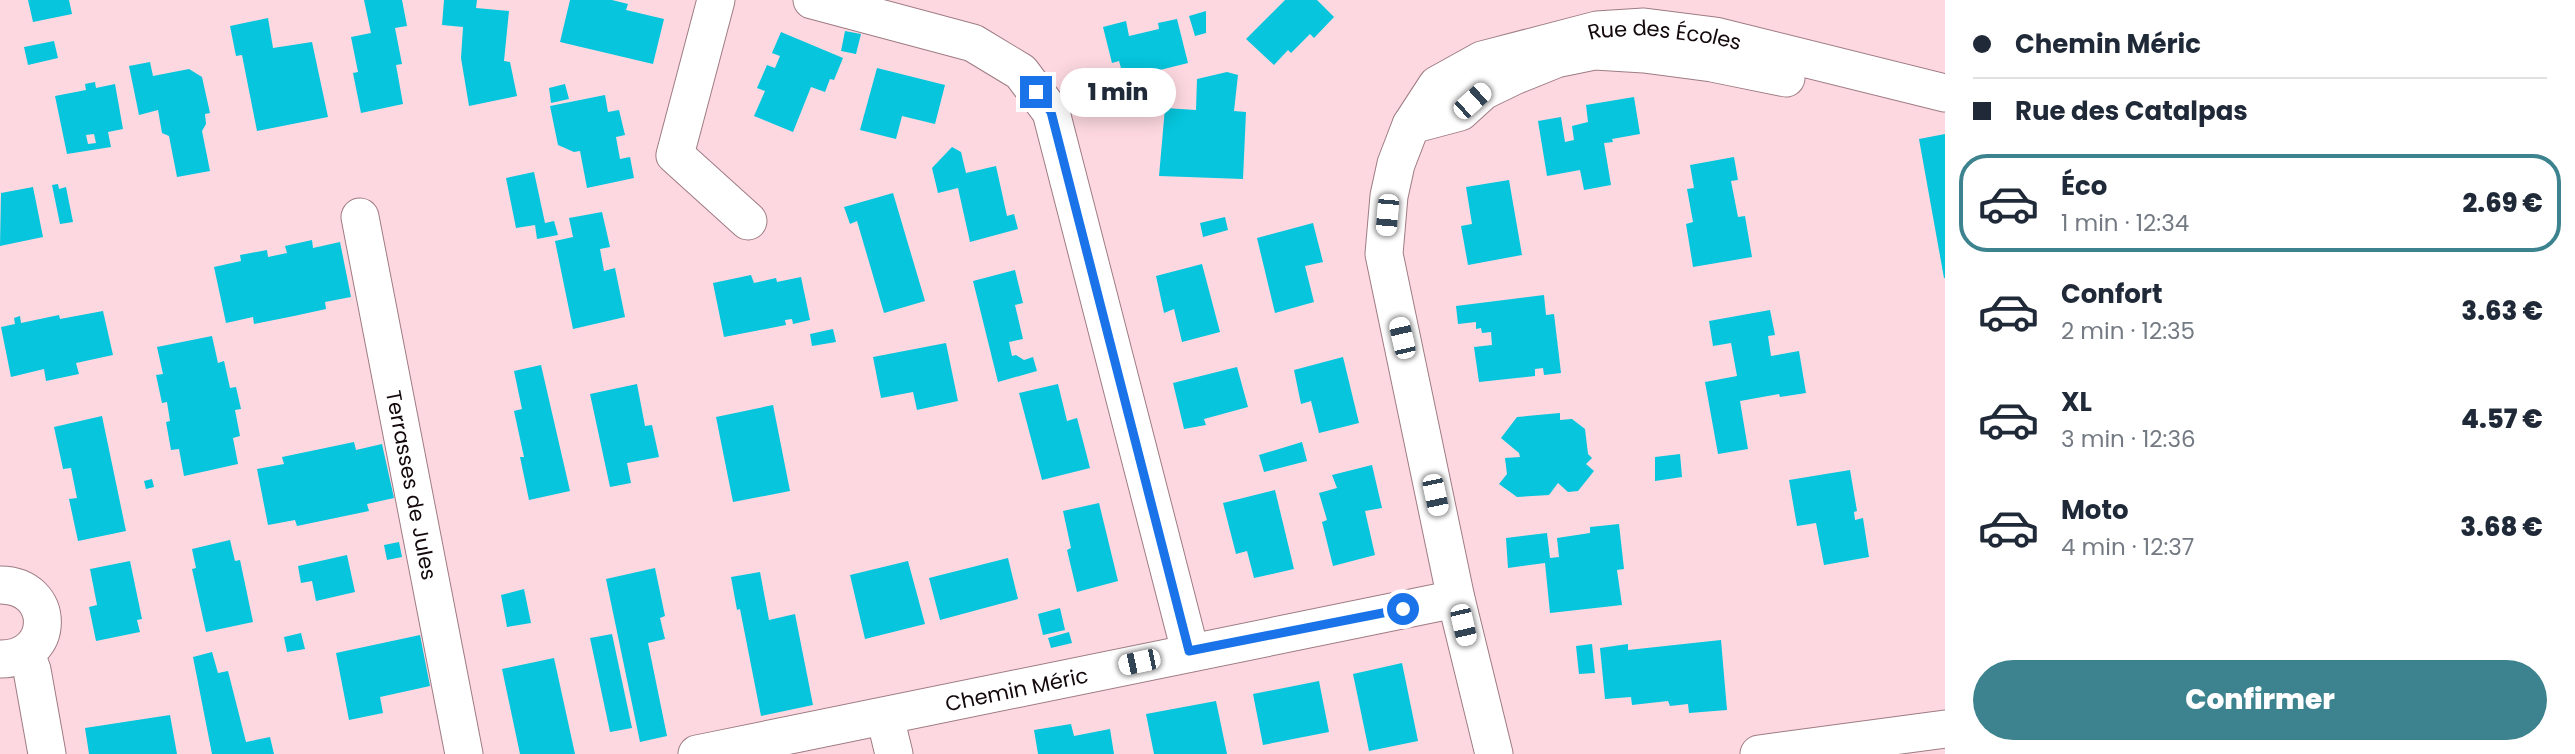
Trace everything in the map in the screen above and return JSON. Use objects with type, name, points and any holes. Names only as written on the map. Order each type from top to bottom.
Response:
[{"type":"street","points":[[716,0],[676,155],[748,221]]},
{"type":"street","points":[[813,0],[973,43],[1021,72],[1051,112],[1189,651]]},
{"type":"street","name":"Rue des Écoles","points":[[1494,754],[1457,599],[1384,254],[1389,196],[1396,164],[1411,125],[1437,85],[1482,60],[1597,30],[1644,27],[1714,36],[1945,93]]},
{"type":"street","name":"Rue des Écoles","points":[[1411,125],[1460,112],[1483,91],[1556,59],[1595,51],[1712,63],[1945,110]]},
{"type":"street","name":"Terrasses de Jules","points":[[360,217],[464,754]]},
{"type":"street","points":[[0,584],[14,585],[27,591],[37,601],[43,616],[42,630],[36,644],[13,656],[32,670],[47,754]]},
{"type":"street","name":"Chemin Méric","points":[[697,754],[886,717],[1189,651],[1457,599]]},
{"type":"street","points":[[886,717],[894,754]]},
{"type":"street","points":[[1759,754],[1945,729]]},
{"type":"building","points":[[28,0],[69,0],[72,14],[33,22]]},
{"type":"building","points":[[364,0],[402,0],[407,26],[395,28],[402,64],[396,65],[403,104],[361,113],[353,73],[358,72],[351,37],[371,33]]},
{"type":"building","points":[[444,0],[477,0],[476,8],[509,11],[504,61],[510,62],[517,96],[469,106],[461,58],[463,27],[442,25]]},
{"type":"building","points":[[570,0],[612,0],[628,4],[626,10],[664,19],[653,64],[560,42]]},
{"type":"building","points":[[1285,0],[1317,0],[1334,17],[1314,38],[1310,34],[1291,53],[1288,50],[1274,65],[1246,39]]},
{"type":"building","points":[[1206,11],[1206,33],[1195,36],[1189,16]]},
{"type":"building","points":[[268,18],[273,48],[312,42],[328,117],[257,131],[242,55],[236,56],[230,26]]},
{"type":"building","points":[[1177,19],[1188,63],[1124,79],[1119,61],[1112,63],[1103,27],[1126,21],[1129,36],[1159,29],[1158,23]]},
{"type":"building","points":[[845,31],[861,34],[856,54],[841,51]]},
{"type":"building","points":[[781,32],[843,58],[834,80],[830,79],[825,92],[811,87],[793,132],[754,116],[765,91],[757,88],[767,65],[775,68],[780,56],[772,53]]},
{"type":"building","points":[[54,41],[58,58],[28,65],[24,47]]},
{"type":"building","points":[[150,62],[153,76],[189,69],[202,77],[210,113],[205,114],[206,124],[202,131],[210,171],[177,177],[169,136],[162,133],[158,110],[139,115],[129,66]]},
{"type":"building","points":[[877,68],[945,85],[935,124],[902,116],[896,139],[860,130]]},
{"type":"building","points":[[1227,72],[1238,75],[1234,111],[1246,112],[1243,179],[1159,176],[1165,108],[1196,110],[1197,79]]},
{"type":"building","points":[[95,82],[96,88],[115,84],[123,129],[108,132],[111,147],[67,154],[55,96],[86,90],[85,84]],"holes":[[[94,134],[96,143],[88,144],[86,135]]]},
{"type":"building","points":[[565,84],[569,99],[551,103],[549,88]]},
{"type":"building","points":[[605,95],[608,112],[619,110],[625,135],[616,137],[620,159],[630,157],[634,178],[587,188],[580,151],[574,152],[558,145],[550,106]]},
{"type":"building","points":[[1634,97],[1640,134],[1604,143],[1611,185],[1584,190],[1580,170],[1547,176],[1538,121],[1561,117],[1565,142],[1574,140],[1572,126],[1588,122],[1586,105]]},
{"type":"building","points":[[1945,134],[1945,278],[1944,278],[1919,139]]},
{"type":"building","points":[[952,147],[961,152],[966,173],[996,166],[1007,216],[1014,214],[1018,229],[970,242],[958,188],[938,193],[932,168]]},
{"type":"building","points":[[1734,157],[1738,180],[1731,181],[1738,217],[1745,216],[1752,257],[1693,267],[1686,224],[1693,222],[1687,189],[1694,188],[1690,165]]},
{"type":"building","points":[[534,172],[545,223],[554,221],[558,235],[537,239],[535,225],[516,228],[506,178]]},
{"type":"building","points":[[1509,180],[1522,255],[1468,265],[1461,226],[1472,224],[1466,187]]},
{"type":"building","points":[[58,184],[59,189],[66,187],[73,222],[60,224],[52,185]]},
{"type":"building","points":[[33,187],[43,237],[0,246],[1,193]]},
{"type":"building","points":[[893,193],[925,301],[884,313],[857,221],[850,224],[844,207]]},
{"type":"building","points":[[602,212],[610,247],[600,249],[604,271],[615,268],[625,317],[573,329],[555,241],[573,237],[569,218]]},
{"type":"building","points":[[1225,217],[1228,230],[1203,237],[1200,223]]},
{"type":"building","points":[[1313,223],[1323,262],[1305,266],[1314,302],[1275,313],[1257,238]]},
{"type":"building","points":[[312,240],[313,248],[340,242],[351,297],[325,302],[326,309],[294,316],[254,324],[253,317],[226,323],[214,267],[241,261],[240,255],[267,250],[268,257],[287,253],[285,246]]},
{"type":"building","points":[[1202,264],[1220,332],[1182,342],[1174,309],[1164,313],[1156,276]]},
{"type":"building","points":[[1015,270],[1023,303],[1015,305],[1023,339],[1009,342],[1012,356],[1016,355],[1024,360],[1033,357],[1037,371],[998,382],[973,281]]},
{"type":"building","points":[[751,275],[754,283],[776,278],[777,282],[801,277],[810,320],[793,324],[792,319],[785,320],[786,325],[724,337],[713,283]]},
{"type":"building","points":[[1544,295],[1546,315],[1554,314],[1561,373],[1544,375],[1543,368],[1535,369],[1535,376],[1479,382],[1474,347],[1492,345],[1491,332],[1482,333],[1481,328],[1476,329],[1476,322],[1458,324],[1456,306]]},
{"type":"building","points":[[1770,310],[1775,335],[1768,336],[1771,356],[1799,351],[1806,393],[1780,397],[1779,394],[1740,401],[1748,449],[1718,454],[1705,382],[1737,376],[1731,343],[1713,346],[1709,321]]},
{"type":"building","points":[[103,311],[113,355],[76,363],[79,374],[46,381],[44,369],[11,377],[1,327],[15,324],[14,318],[20,316],[21,323],[59,315],[60,319]]},
{"type":"building","points":[[833,329],[836,342],[812,346],[810,334]]},
{"type":"building","points":[[212,336],[218,363],[224,361],[230,388],[236,387],[241,409],[235,410],[240,436],[233,438],[238,464],[184,476],[179,449],[171,450],[166,422],[170,421],[167,402],[162,403],[156,375],[163,374],[157,347]]},
{"type":"building","points":[[946,343],[958,401],[917,410],[913,392],[881,398],[873,357]]},
{"type":"building","points":[[1343,357],[1359,423],[1319,433],[1311,401],[1301,404],[1294,370]]},
{"type":"building","points":[[541,365],[570,491],[529,500],[520,457],[524,457],[514,411],[522,409],[514,371]]},
{"type":"building","points":[[1237,367],[1248,407],[1204,419],[1206,425],[1184,429],[1173,383]]},
{"type":"building","points":[[637,384],[645,426],[652,425],[659,457],[627,463],[631,483],[610,487],[590,394]]},
{"type":"building","points":[[1058,384],[1067,421],[1077,418],[1090,468],[1042,480],[1019,393]]},
{"type":"building","points":[[773,405],[790,491],[733,502],[716,417]]},
{"type":"building","points":[[1560,413],[1560,420],[1572,419],[1585,429],[1588,454],[1592,458],[1586,464],[1594,471],[1578,491],[1568,492],[1558,483],[1549,495],[1517,497],[1499,484],[1507,474],[1505,458],[1520,457],[1519,453],[1501,438],[1517,417]]},
{"type":"building","points":[[102,416],[126,531],[78,541],[69,499],[77,498],[71,468],[63,469],[54,427]]},
{"type":"building","points":[[354,442],[356,450],[382,444],[394,498],[367,504],[369,511],[297,526],[295,520],[268,525],[257,469],[284,464],[282,457]]},
{"type":"building","points":[[1302,442],[1307,461],[1264,472],[1259,455]]},
{"type":"building","points":[[1680,454],[1682,477],[1655,481],[1655,457]]},
{"type":"building","points":[[1372,465],[1382,508],[1365,511],[1375,555],[1333,566],[1322,522],[1327,520],[1319,493],[1337,488],[1332,475]]},
{"type":"building","points":[[1850,470],[1857,511],[1854,512],[1855,520],[1863,518],[1869,557],[1824,565],[1816,523],[1797,526],[1789,480]]},
{"type":"building","points":[[152,479],[154,487],[146,489],[144,481]]},
{"type":"building","points":[[1275,490],[1294,569],[1254,578],[1247,551],[1236,554],[1223,503]]},
{"type":"building","points":[[1099,503],[1118,581],[1077,592],[1067,550],[1071,548],[1063,511]]},
{"type":"building","points":[[1619,524],[1624,569],[1617,570],[1622,605],[1550,613],[1545,563],[1508,568],[1506,538],[1547,533],[1550,558],[1559,557],[1557,538],[1590,533],[1590,527]]},
{"type":"building","points":[[230,540],[235,561],[240,560],[253,622],[206,632],[192,569],[196,568],[192,549]]},
{"type":"building","points":[[399,542],[402,557],[387,560],[384,545]]},
{"type":"building","points":[[347,555],[355,592],[316,601],[312,581],[301,583],[298,566]]},
{"type":"building","points":[[1008,558],[1018,599],[940,620],[929,578]]},
{"type":"building","points":[[130,561],[142,619],[137,620],[140,632],[96,641],[89,607],[97,605],[90,569]]},
{"type":"building","points":[[908,561],[925,624],[865,639],[850,575]]},
{"type":"building","points":[[655,568],[665,616],[660,618],[665,639],[648,643],[667,736],[640,742],[606,579]]},
{"type":"building","points":[[760,572],[769,620],[795,614],[813,705],[761,716],[731,577]]},
{"type":"building","points":[[524,589],[531,623],[507,627],[501,595]]},
{"type":"building","points":[[1060,608],[1065,630],[1043,635],[1038,614]]},
{"type":"building","points":[[1069,632],[1072,643],[1051,648],[1048,638]]},
{"type":"building","points":[[301,633],[305,649],[287,652],[284,637]]},
{"type":"building","points":[[612,634],[632,728],[610,732],[590,638]]},
{"type":"building","points":[[420,635],[430,686],[380,697],[383,713],[349,720],[336,653]]},
{"type":"building","points":[[1721,640],[1727,710],[1689,713],[1688,704],[1670,706],[1668,701],[1632,705],[1631,697],[1605,699],[1600,648],[1628,644],[1628,650]]},
{"type":"building","points":[[1592,644],[1595,673],[1579,674],[1576,646]]},
{"type":"building","points":[[212,652],[218,673],[228,671],[246,742],[270,737],[274,754],[212,754],[193,657]]},
{"type":"building","points":[[554,658],[575,754],[520,754],[502,669]]},
{"type":"building","points":[[1402,663],[1418,741],[1369,751],[1353,674]]},
{"type":"building","points":[[1319,681],[1329,732],[1263,745],[1253,694]]},
{"type":"building","points":[[1216,701],[1227,754],[1154,754],[1146,714]]},
{"type":"building","points":[[170,715],[177,754],[89,754],[85,728]]},
{"type":"building","points":[[1071,724],[1074,736],[1110,729],[1114,754],[1038,754],[1034,730]]},
{"type":"route","points":[[1036,92],[1051,112],[1189,651],[1403,609]]}]
